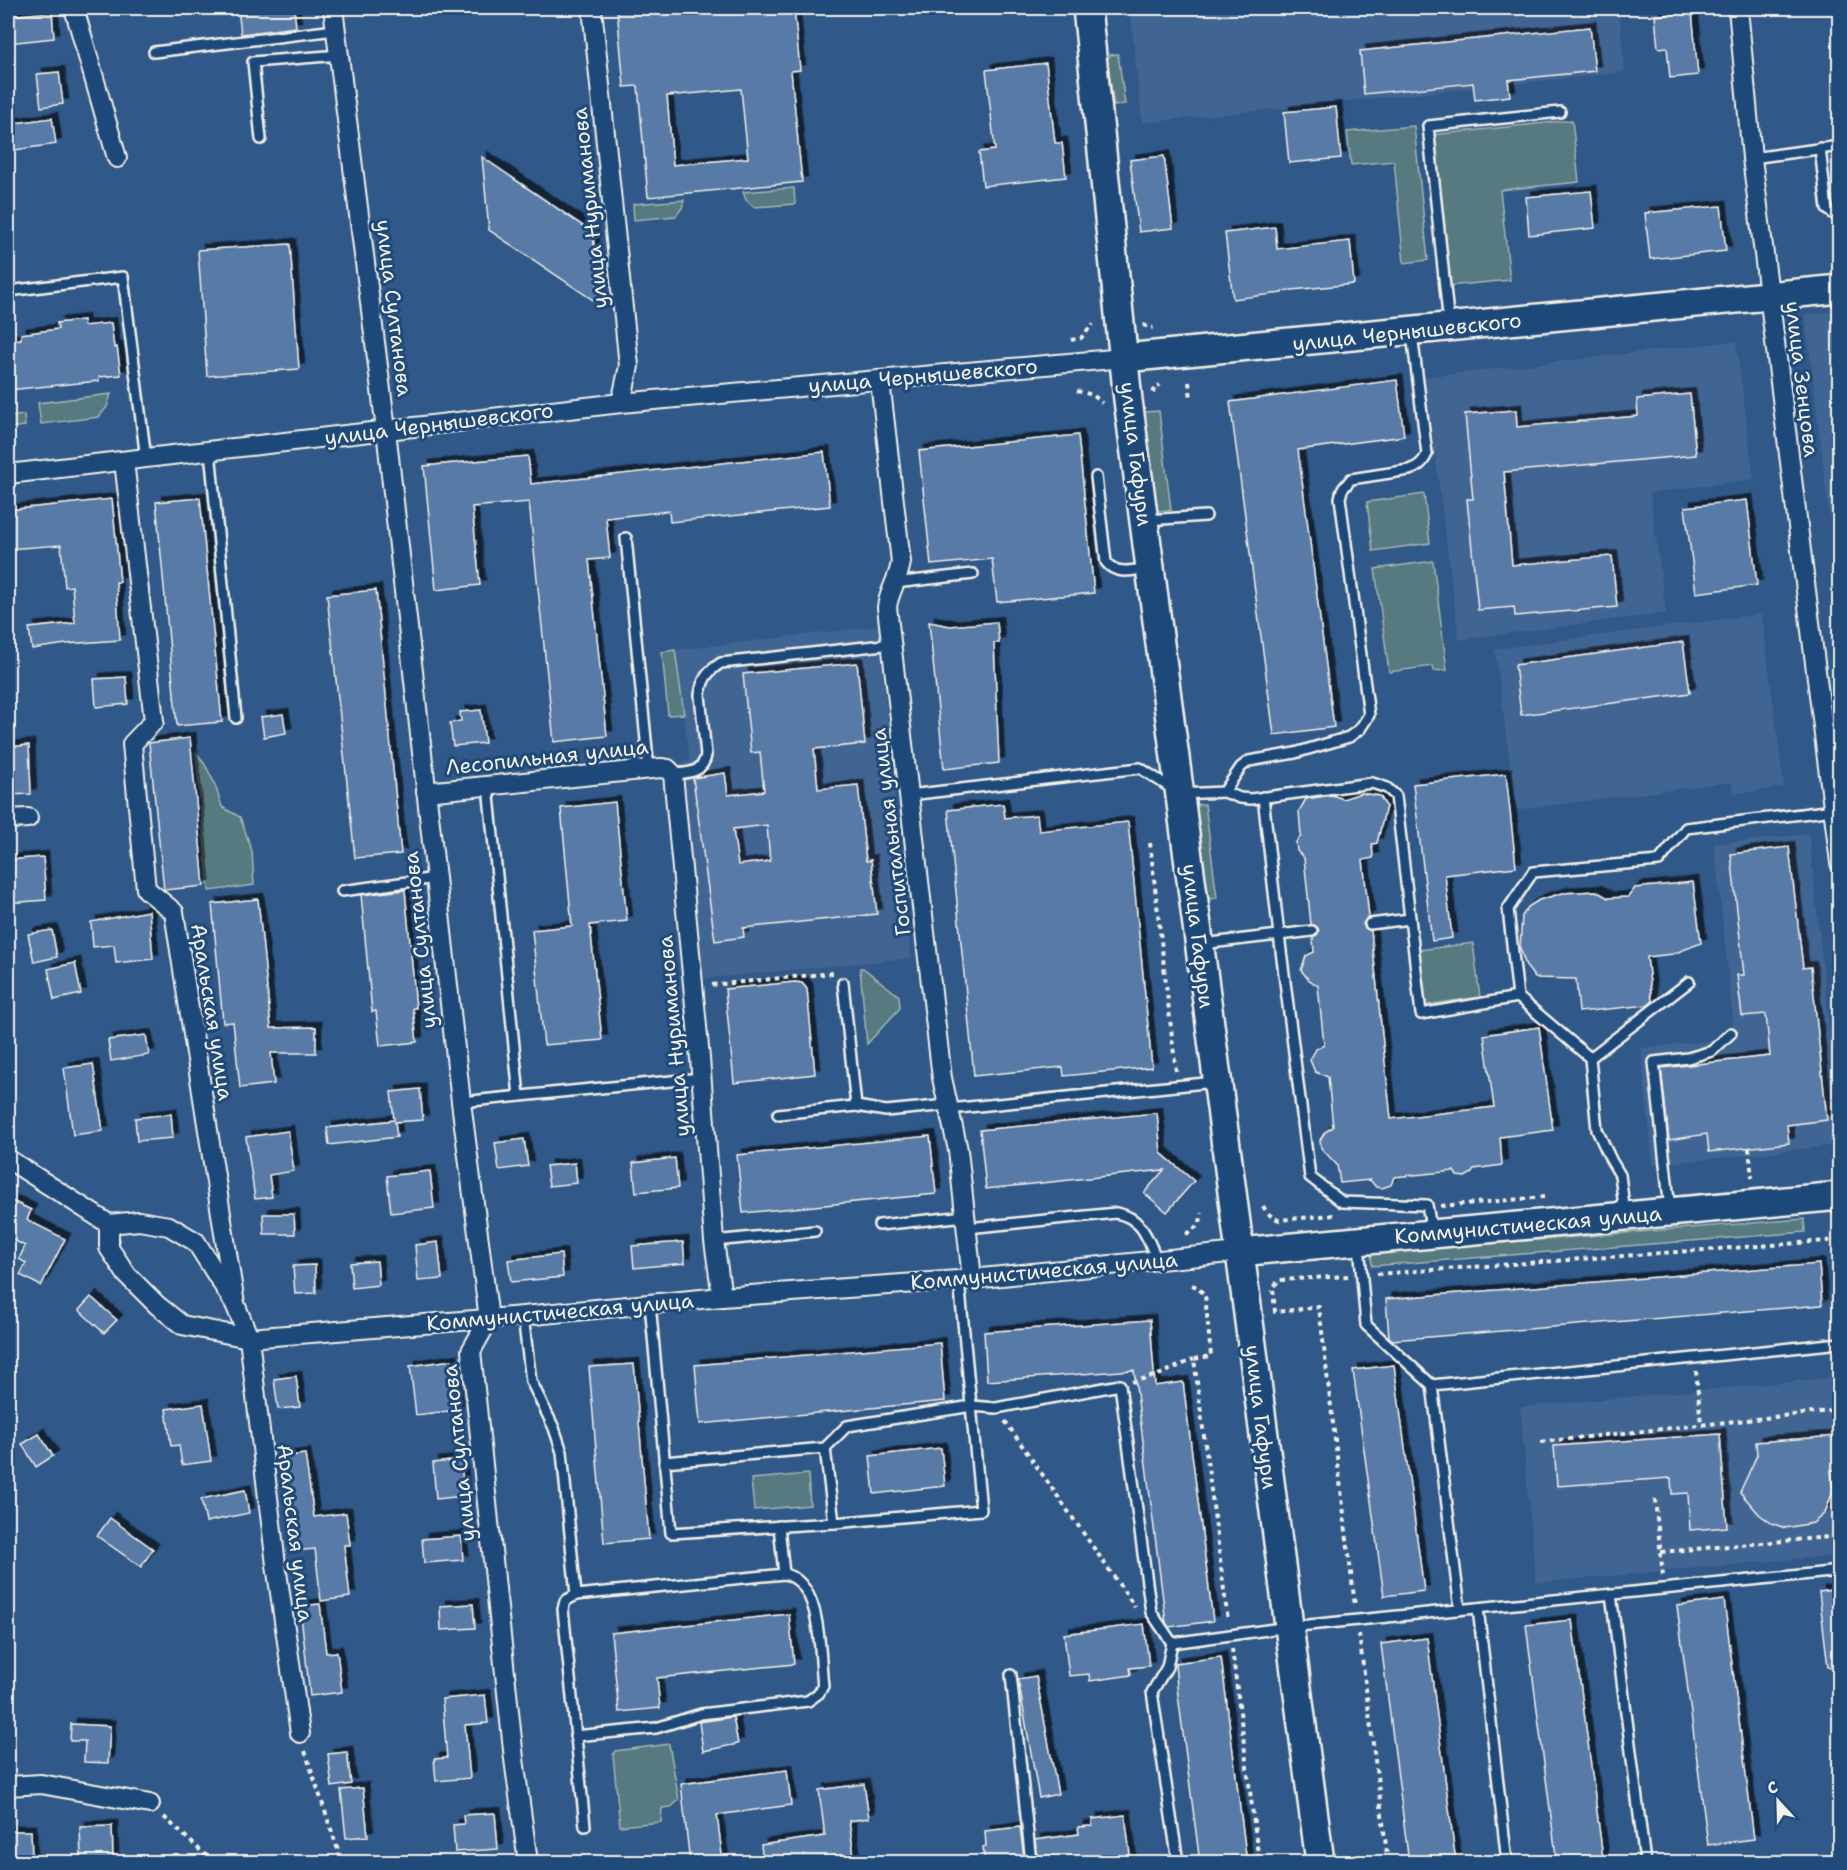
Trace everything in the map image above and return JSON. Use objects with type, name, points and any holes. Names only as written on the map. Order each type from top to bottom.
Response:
[{"type":"street","points":[[74,8],[117,158]]},
{"type":"street","name":"улица Султанова","points":[[333,8],[386,430],[461,1102],[489,1319],[471,1351],[514,1759],[528,1863]]},
{"type":"street","name":"улица Нуриманова","points":[[592,8],[629,366],[621,403]]},
{"type":"street","name":"улица Гафури","points":[[1087,8],[1124,358],[1144,520],[1320,1863]]},
{"type":"street","name":"улица Зенцова","points":[[1738,8],[1752,158],[1839,863]]},
{"type":"street","name":"улица Чернышевского","points":[[8,474],[621,403],[880,381],[1839,289]]},
{"type":"street","name":"Госпитальная улица","points":[[880,381],[901,562],[887,607],[942,1078],[958,1150],[966,1222],[965,1279]]},
{"type":"street","name":"Аральская улица","points":[[124,461],[154,721],[132,744],[146,889],[174,912],[235,1304],[249,1338],[276,1565],[300,1733]]},
{"type":"street","name":"Лесопильная улица","points":[[426,792],[664,768],[672,773]]},
{"type":"street","name":"улица Нуриманова","points":[[672,773],[714,1241],[722,1297]]},
{"type":"street","points":[[8,819],[28,818]]},
{"type":"street","points":[[8,1159],[110,1224],[139,1221],[169,1226],[196,1242],[235,1304]]},
{"type":"street","name":"Коммунистическая улица","points":[[110,1224],[110,1248],[127,1275],[157,1305],[182,1325],[249,1338],[722,1297],[965,1279],[1839,1196]]},
{"type":"street","points":[[8,1786],[42,1784],[150,1804]]},
{"type":"lane","points":[[154,52],[335,30]]},
{"type":"lane","points":[[261,139],[253,62],[340,55]]},
{"type":"lane","points":[[1449,327],[1428,126],[1560,112]]},
{"type":"lane","points":[[1752,158],[1839,146]]},
{"type":"lane","points":[[1820,148],[1827,209],[1839,215]]},
{"type":"lane","points":[[8,291],[123,277],[146,459]]},
{"type":"lane","points":[[1224,792],[1237,771],[1249,761],[1295,753],[1349,737],[1360,729],[1369,715],[1340,498],[1342,490],[1351,479],[1409,470],[1416,468],[1425,460],[1427,454],[1411,331]]},
{"type":"lane","points":[[210,451],[236,718]]},
{"type":"lane","points":[[1096,477],[1106,562],[1109,567],[1119,572],[1150,567]]},
{"type":"lane","points":[[1144,520],[1206,516]]},
{"type":"lane","points":[[626,538],[649,770]]},
{"type":"lane","points":[[895,583],[973,574]]},
{"type":"lane","points":[[672,773],[696,771],[704,764],[706,755],[701,686],[704,678],[721,663],[892,644]]},
{"type":"lane","points":[[909,795],[1140,768],[1180,794],[1224,792],[1244,799],[1372,783],[1380,784],[1396,796],[1421,1014],[1518,997]]},
{"type":"lane","points":[[488,786],[519,1096]]},
{"type":"lane","points":[[1263,797],[1310,1177],[1342,1202],[1427,1205],[1432,1234]]},
{"type":"lane","points":[[1625,1216],[1620,1175],[1593,1130],[1590,1058],[1518,997],[1508,909],[1533,872],[1659,861],[1686,828],[1834,810]]},
{"type":"lane","points":[[1645,855],[1659,861]]},
{"type":"lane","points":[[342,891],[436,878]]},
{"type":"lane","points":[[1370,924],[1410,919]]},
{"type":"lane","points":[[1199,945],[1312,931]]},
{"type":"lane","points":[[1590,1058],[1689,982]]},
{"type":"lane","points":[[843,983],[856,1106]]},
{"type":"lane","points":[[1670,1212],[1654,1062],[1688,1058],[1712,1051],[1731,1033]]},
{"type":"lane","points":[[461,1102],[701,1078]]},
{"type":"lane","points":[[778,1114],[856,1106],[891,1111],[949,1107],[1217,1082]]},
{"type":"lane","points":[[879,1225],[1116,1213],[1129,1216],[1140,1225],[1157,1261]]},
{"type":"lane","points":[[714,1241],[815,1232]]},
{"type":"lane","points":[[1359,1241],[1366,1324],[1432,1385],[1460,1609]]},
{"type":"lane","points":[[650,1303],[671,1533],[834,1523],[981,1510],[965,1279]]},
{"type":"lane","points":[[523,1316],[527,1365],[531,1381],[554,1428],[562,1452],[576,1595]]},
{"type":"lane","points":[[1432,1385],[1839,1343]]},
{"type":"lane","points":[[664,1462],[825,1448],[847,1426],[972,1406],[996,1408],[1120,1385],[1150,1612],[1172,1643],[1167,1667],[1152,1692],[1178,1863]]},
{"type":"lane","points":[[825,1448],[834,1523]]},
{"type":"lane","points":[[779,1526],[784,1574]]},
{"type":"lane","points":[[1172,1643],[1357,1619],[1839,1571]]},
{"type":"lane","points":[[575,1736],[656,1728],[701,1714],[799,1703],[814,1697],[822,1686],[815,1610],[807,1589],[799,1580],[784,1574],[576,1595],[566,1601],[562,1609],[575,1736],[585,1826]]},
{"type":"lane","points":[[1611,1594],[1645,1863]]},
{"type":"lane","points":[[1478,1608],[1507,1863]]},
{"type":"lane","points":[[1011,1675],[1031,1863]]},
{"type":"path","points":[[1119,10],[1143,8]]},
{"type":"path","points":[[1071,340],[1081,338],[1093,324]]},
{"type":"path","points":[[1189,382],[1191,398]]},
{"type":"path","points":[[1152,397],[1156,387],[1160,385]]},
{"type":"path","points":[[1077,391],[1094,395],[1102,403]]},
{"type":"path","points":[[1150,843],[1178,1086]]},
{"type":"path","points":[[693,987],[837,972],[842,975],[843,983]]},
{"type":"path","points":[[1749,1148],[1752,1178]]},
{"type":"path","points":[[1742,1179],[1763,1178]]},
{"type":"path","points":[[1428,1207],[1554,1196]]},
{"type":"path","points":[[1263,1206],[1272,1217],[1279,1220],[1336,1215]]},
{"type":"path","points":[[1186,1234],[1201,1222],[1202,1213]]},
{"type":"path","points":[[1388,1863],[1319,1307],[1275,1312],[1273,1288],[1279,1280],[1839,1240]]},
{"type":"path","points":[[1120,1385],[1161,1374],[1194,1359],[1211,1356],[1205,1295],[1192,1285]]},
{"type":"path","points":[[1194,1359],[1260,1863]]},
{"type":"path","points":[[1695,1359],[1701,1425]]},
{"type":"path","points":[[996,1408],[1131,1604],[1140,1612]]},
{"type":"path","points":[[1541,1442],[1830,1411],[1839,1420]]},
{"type":"path","points":[[1655,1499],[1665,1589]]},
{"type":"path","points":[[1661,1552],[1839,1536]]},
{"type":"path","points":[[300,1733],[342,1863]]},
{"type":"path","points":[[150,1804],[213,1863]]},
{"type":"path","points":[[1798,1863],[1839,1858]]},
{"type":"shaded area","points":[[1130,8],[1478,8],[1479,11],[1508,8],[1619,8],[1625,72],[1142,123]]},
{"type":"shaded area","points":[[1840,311],[1839,596],[1805,314]]},
{"type":"shaded area","points":[[1736,341],[1754,479],[1650,493],[1666,613],[1459,640],[1425,377]]},
{"type":"shaded area","points":[[1762,614],[1784,787],[1734,794],[1732,782],[1516,810],[1495,649]]},
{"type":"shaded area","points":[[878,626],[911,958],[702,979],[681,762],[690,761],[675,650]]},
{"type":"shaded area","points":[[1809,834],[1839,1119],[1839,1145],[1653,1165],[1641,1048],[1735,1038],[1714,844]]},
{"type":"shaded area","points":[[1839,1377],[1839,1555],[1536,1583],[1520,1407]]},
{"type":"green space","points":[[1118,54],[1125,104],[1114,106],[1107,59],[1110,55]]},
{"type":"green space","points":[[1572,120],[1579,182],[1500,190],[1510,280],[1448,286],[1432,135]]},
{"type":"green space","points":[[1414,126],[1428,260],[1404,263],[1394,161],[1351,165],[1347,132]]},
{"type":"green space","points":[[794,188],[795,204],[754,207],[746,200],[743,192]]},
{"type":"green space","points":[[684,200],[676,216],[634,220],[633,204]]},
{"type":"green space","points":[[111,394],[107,407],[99,417],[41,424],[38,403]]},
{"type":"green space","points":[[1159,411],[1171,510],[1157,511],[1145,412]]},
{"type":"green space","points":[[24,415],[25,426],[8,428],[8,417]]},
{"type":"green space","points":[[1424,494],[1430,543],[1373,551],[1367,502]]},
{"type":"green space","points":[[1433,561],[1447,670],[1434,671],[1433,666],[1389,672],[1375,569]]},
{"type":"green space","points":[[675,650],[684,714],[668,715],[662,652]]},
{"type":"green space","points":[[196,752],[212,778],[222,807],[240,817],[252,851],[254,885],[209,891]]},
{"type":"green space","points":[[1205,804],[1217,898],[1205,900],[1193,805]]},
{"type":"green space","points":[[1473,943],[1480,997],[1426,1005],[1419,950]]},
{"type":"green space","points":[[860,968],[899,996],[900,1008],[867,1044]]},
{"type":"green space","points":[[1804,1219],[1805,1232],[1372,1266],[1371,1253]]},
{"type":"green space","points":[[808,1474],[810,1505],[754,1510],[751,1479]]},
{"type":"green space","points":[[669,1744],[679,1800],[671,1807],[662,1808],[661,1822],[620,1826],[613,1755],[615,1751]]},
{"type":"building","points":[[238,8],[294,8],[296,27],[241,34]]},
{"type":"building","points":[[794,8],[800,70],[791,71],[802,182],[648,197],[638,86],[624,87],[617,9]],"holes":[[[741,89],[748,158],[673,165],[667,96]]]},
{"type":"building","points":[[52,12],[54,38],[8,43],[8,16]]},
{"type":"building","points":[[1692,12],[1698,75],[1670,78],[1667,47],[1658,48],[1655,16]]},
{"type":"building","points":[[1590,27],[1595,71],[1508,80],[1510,96],[1475,100],[1473,83],[1364,94],[1360,51]]},
{"type":"building","points":[[1046,63],[1055,143],[1062,143],[1066,177],[983,186],[979,152],[995,150],[986,70]]},
{"type":"building","points":[[59,72],[63,104],[41,107],[37,74]]},
{"type":"building","points":[[1336,107],[1341,158],[1289,163],[1284,112]]},
{"type":"building","points":[[52,118],[56,144],[8,151],[8,124]]},
{"type":"building","points":[[1164,156],[1173,228],[1139,232],[1130,160]]},
{"type":"building","points":[[482,157],[593,233],[599,304],[489,230]]},
{"type":"building","points":[[1591,191],[1595,228],[1529,235],[1526,197]]},
{"type":"building","points":[[1721,206],[1726,251],[1650,259],[1645,213]]},
{"type":"building","points":[[1275,227],[1277,249],[1350,241],[1354,284],[1282,291],[1282,293],[1233,299],[1225,233]]},
{"type":"building","points":[[290,244],[299,369],[207,376],[198,250]]},
{"type":"building","points":[[83,320],[84,326],[111,323],[121,375],[99,377],[99,381],[8,390],[8,341],[21,339],[21,334],[58,329],[57,323]]},
{"type":"building","points":[[1397,380],[1404,436],[1298,450],[1334,727],[1274,735],[1230,402]]},
{"type":"building","points":[[1690,394],[1696,455],[1504,472],[1512,565],[1612,556],[1617,607],[1515,616],[1514,607],[1478,610],[1467,499],[1473,499],[1465,414],[1516,410],[1517,427],[1638,416],[1637,399]]},
{"type":"building","points":[[1078,435],[1094,593],[997,602],[992,559],[931,565],[919,451]]},
{"type":"building","points":[[824,452],[830,506],[670,522],[669,511],[606,518],[610,558],[589,560],[607,736],[554,742],[529,502],[472,507],[480,585],[436,590],[424,466],[528,456],[531,484]]},
{"type":"building","points":[[200,498],[222,722],[177,726],[156,502]]},
{"type":"building","points":[[112,499],[120,582],[116,582],[120,640],[32,649],[29,628],[75,623],[72,586],[65,587],[61,545],[8,549],[8,510]]},
{"type":"building","points":[[1747,500],[1757,585],[1696,593],[1685,507]]},
{"type":"building","points":[[376,590],[401,854],[355,858],[327,595]]},
{"type":"building","points":[[929,622],[950,626],[997,622],[999,643],[994,643],[999,763],[944,769]]},
{"type":"building","points":[[1683,642],[1690,693],[1521,715],[1515,665]]},
{"type":"building","points":[[857,663],[865,744],[814,749],[818,789],[858,785],[866,861],[871,860],[877,914],[743,928],[744,937],[715,941],[693,778],[725,773],[728,795],[764,791],[760,752],[751,753],[743,674]],"holes":[[[767,825],[770,861],[738,865],[733,829]]]},
{"type":"building","points":[[126,677],[128,704],[96,707],[94,679]]},
{"type":"building","points":[[481,710],[485,743],[453,746],[450,723],[461,721],[460,712]]},
{"type":"building","points":[[283,714],[286,733],[264,737],[261,717]]},
{"type":"building","points":[[190,738],[204,886],[164,890],[149,743]]},
{"type":"building","points":[[29,745],[31,794],[8,795],[8,747]]},
{"type":"building","points":[[1506,774],[1516,867],[1445,875],[1452,938],[1432,941],[1413,784]]},
{"type":"building","points":[[1361,793],[1380,796],[1386,806],[1377,843],[1372,844],[1373,858],[1363,860],[1369,917],[1363,924],[1371,931],[1391,1119],[1494,1107],[1484,1035],[1539,1027],[1553,1130],[1500,1137],[1502,1165],[1474,1169],[1465,1177],[1457,1176],[1454,1171],[1394,1177],[1391,1185],[1382,1188],[1376,1187],[1370,1180],[1340,1183],[1337,1165],[1321,1148],[1320,1140],[1325,1132],[1333,1127],[1328,1077],[1315,1072],[1310,1060],[1316,1049],[1324,1045],[1318,986],[1301,970],[1306,956],[1314,952],[1313,938],[1319,931],[1311,924],[1304,858],[1297,851],[1296,842],[1301,836],[1299,811],[1306,799],[1332,795],[1343,799]]},
{"type":"building","points":[[615,802],[627,921],[590,925],[602,1040],[544,1045],[532,930],[572,926],[561,808]]},
{"type":"building","points":[[1003,804],[1005,818],[1037,815],[1039,831],[1128,822],[1152,1067],[1064,1076],[1063,1067],[974,1076],[948,810]]},
{"type":"building","points":[[1789,847],[1803,968],[1811,967],[1827,1120],[1787,1125],[1789,1143],[1709,1152],[1707,1134],[1669,1140],[1661,1068],[1770,1056],[1766,1014],[1742,1016],[1737,975],[1744,975],[1731,854]]},
{"type":"building","points":[[43,857],[46,900],[8,903],[8,860]]},
{"type":"building","points":[[1693,882],[1701,943],[1673,954],[1647,957],[1652,1002],[1648,1005],[1579,1012],[1576,979],[1535,978],[1526,966],[1520,948],[1522,916],[1528,907],[1539,900],[1563,893],[1596,891],[1608,898],[1628,897],[1635,888]]},
{"type":"building","points":[[405,890],[417,1042],[380,1046],[376,1011],[372,1012],[361,895]]},
{"type":"building","points":[[258,899],[271,1028],[316,1027],[316,1053],[271,1053],[274,1084],[240,1088],[233,1022],[223,1023],[212,904]]},
{"type":"building","points":[[149,911],[153,959],[116,963],[114,945],[93,947],[91,922]]},
{"type":"building","points":[[52,930],[57,957],[34,962],[28,934]]},
{"type":"building","points":[[75,963],[81,994],[54,1000],[48,969]]},
{"type":"building","points":[[802,983],[807,989],[815,1074],[734,1083],[725,989]]},
{"type":"building","points":[[146,1035],[149,1055],[111,1061],[108,1040]]},
{"type":"building","points":[[93,1064],[103,1131],[73,1135],[64,1068]]},
{"type":"building","points":[[420,1089],[423,1120],[395,1122],[397,1137],[329,1145],[327,1128],[394,1120],[391,1092]]},
{"type":"building","points":[[1157,1113],[1161,1153],[1194,1181],[1167,1212],[1144,1193],[1164,1170],[986,1189],[980,1130]]},
{"type":"building","points":[[171,1114],[173,1138],[137,1141],[135,1118]]},
{"type":"building","points":[[288,1131],[294,1171],[269,1175],[272,1197],[255,1199],[246,1137]]},
{"type":"building","points":[[930,1136],[936,1194],[743,1213],[737,1155]]},
{"type":"building","points":[[524,1139],[528,1166],[499,1170],[495,1143]]},
{"type":"building","points":[[675,1158],[678,1188],[636,1192],[633,1163]]},
{"type":"building","points":[[575,1163],[577,1183],[549,1186],[546,1166]]},
{"type":"building","points":[[430,1171],[434,1208],[391,1213],[387,1176]]},
{"type":"building","points":[[12,1201],[31,1210],[27,1220],[65,1239],[41,1286],[20,1275],[26,1263],[19,1259],[25,1246],[8,1237],[8,1210]]},
{"type":"building","points":[[263,1214],[294,1214],[295,1234],[264,1234]]},
{"type":"building","points":[[438,1242],[442,1279],[418,1281],[415,1245]]},
{"type":"building","points":[[683,1242],[685,1263],[634,1268],[632,1246]]},
{"type":"building","points":[[561,1254],[563,1277],[511,1282],[508,1260]]},
{"type":"building","points":[[377,1261],[379,1285],[352,1288],[350,1263]]},
{"type":"building","points":[[1819,1264],[1822,1305],[1392,1340],[1389,1337],[1386,1299]]},
{"type":"building","points":[[315,1265],[316,1293],[295,1294],[293,1266]]},
{"type":"building","points":[[91,1297],[117,1320],[104,1333],[79,1310]]},
{"type":"building","points":[[1150,1320],[1155,1386],[1183,1382],[1213,1621],[1169,1627],[1166,1623],[1134,1370],[987,1381],[984,1332]]},
{"type":"building","points":[[940,1343],[945,1401],[700,1424],[695,1365]]},
{"type":"building","points":[[452,1360],[458,1410],[416,1415],[410,1366]]},
{"type":"building","points":[[634,1364],[649,1539],[604,1543],[589,1367]]},
{"type":"building","points":[[1394,1365],[1424,1591],[1384,1596],[1353,1370]]},
{"type":"building","points":[[296,1376],[300,1407],[278,1409],[274,1379]]},
{"type":"building","points":[[203,1404],[211,1461],[182,1465],[179,1445],[171,1446],[166,1409]]},
{"type":"building","points":[[39,1434],[53,1456],[36,1467],[22,1444]]},
{"type":"building","points":[[1720,1434],[1727,1527],[1690,1530],[1688,1493],[1672,1494],[1671,1478],[1557,1486],[1554,1446]]},
{"type":"building","points":[[1837,1436],[1839,1470],[1831,1470],[1833,1491],[1825,1513],[1813,1523],[1785,1528],[1771,1523],[1759,1514],[1740,1492],[1757,1455],[1756,1442]]},
{"type":"building","points":[[941,1448],[945,1486],[874,1494],[870,1456]]},
{"type":"building","points":[[305,1454],[314,1517],[346,1513],[350,1545],[344,1545],[350,1597],[321,1601],[315,1549],[293,1551],[282,1457]]},
{"type":"building","points":[[461,1460],[464,1496],[436,1499],[433,1463]]},
{"type":"building","points":[[245,1490],[249,1513],[206,1522],[201,1499]]},
{"type":"building","points":[[110,1518],[153,1549],[141,1567],[97,1536]]},
{"type":"building","points":[[461,1536],[463,1560],[424,1563],[422,1539]]},
{"type":"building","points":[[1839,1589],[1839,1666],[1828,1667],[1819,1592]]},
{"type":"building","points":[[1724,1600],[1754,1839],[1708,1845],[1677,1606]]},
{"type":"building","points":[[320,1604],[326,1653],[337,1652],[342,1692],[310,1696],[300,1606]]},
{"type":"building","points":[[473,1604],[475,1628],[441,1630],[440,1606]]},
{"type":"building","points":[[789,1614],[794,1664],[657,1678],[660,1708],[619,1712],[611,1633]]},
{"type":"building","points":[[1572,1620],[1603,1858],[1557,1863],[1526,1625]]},
{"type":"building","points":[[1144,1624],[1149,1666],[1130,1668],[1131,1675],[1090,1681],[1089,1674],[1069,1676],[1064,1634]]},
{"type":"building","points":[[1427,1638],[1456,1863],[1409,1863],[1381,1644]]},
{"type":"building","points":[[1221,1657],[1247,1863],[1200,1863],[1177,1687],[1175,1663]]},
{"type":"building","points":[[1036,1676],[1058,1794],[1039,1798],[1018,1679]]},
{"type":"building","points":[[485,1695],[488,1723],[465,1725],[470,1778],[436,1781],[434,1759],[447,1758],[442,1699]]},
{"type":"building","points":[[733,1717],[738,1744],[703,1751],[699,1722]]},
{"type":"building","points":[[71,1724],[110,1726],[108,1763],[84,1762],[85,1741],[70,1741]]},
{"type":"building","points":[[347,1752],[351,1784],[332,1787],[328,1754]]},
{"type":"building","points":[[787,1770],[791,1805],[717,1815],[723,1863],[690,1863],[681,1784]]},
{"type":"building","points":[[864,1784],[869,1818],[849,1821],[855,1863],[763,1863],[761,1845],[825,1836],[819,1790]]},
{"type":"building","points":[[363,1788],[368,1836],[346,1838],[341,1790]]},
{"type":"building","points":[[495,1813],[498,1849],[455,1852],[453,1825],[464,1824],[463,1815]]},
{"type":"building","points":[[1125,1815],[1131,1863],[1052,1863],[1051,1855],[1037,1856],[1035,1840],[1079,1834],[1078,1827],[1092,1826],[1092,1819]]},
{"type":"building","points":[[112,1826],[113,1859],[81,1860],[80,1827]]},
{"type":"building","points":[[1020,1827],[1024,1858],[985,1862],[983,1847],[986,1846],[985,1831]]},
{"type":"building","points":[[8,1831],[31,1831],[32,1863],[8,1863]]}]
